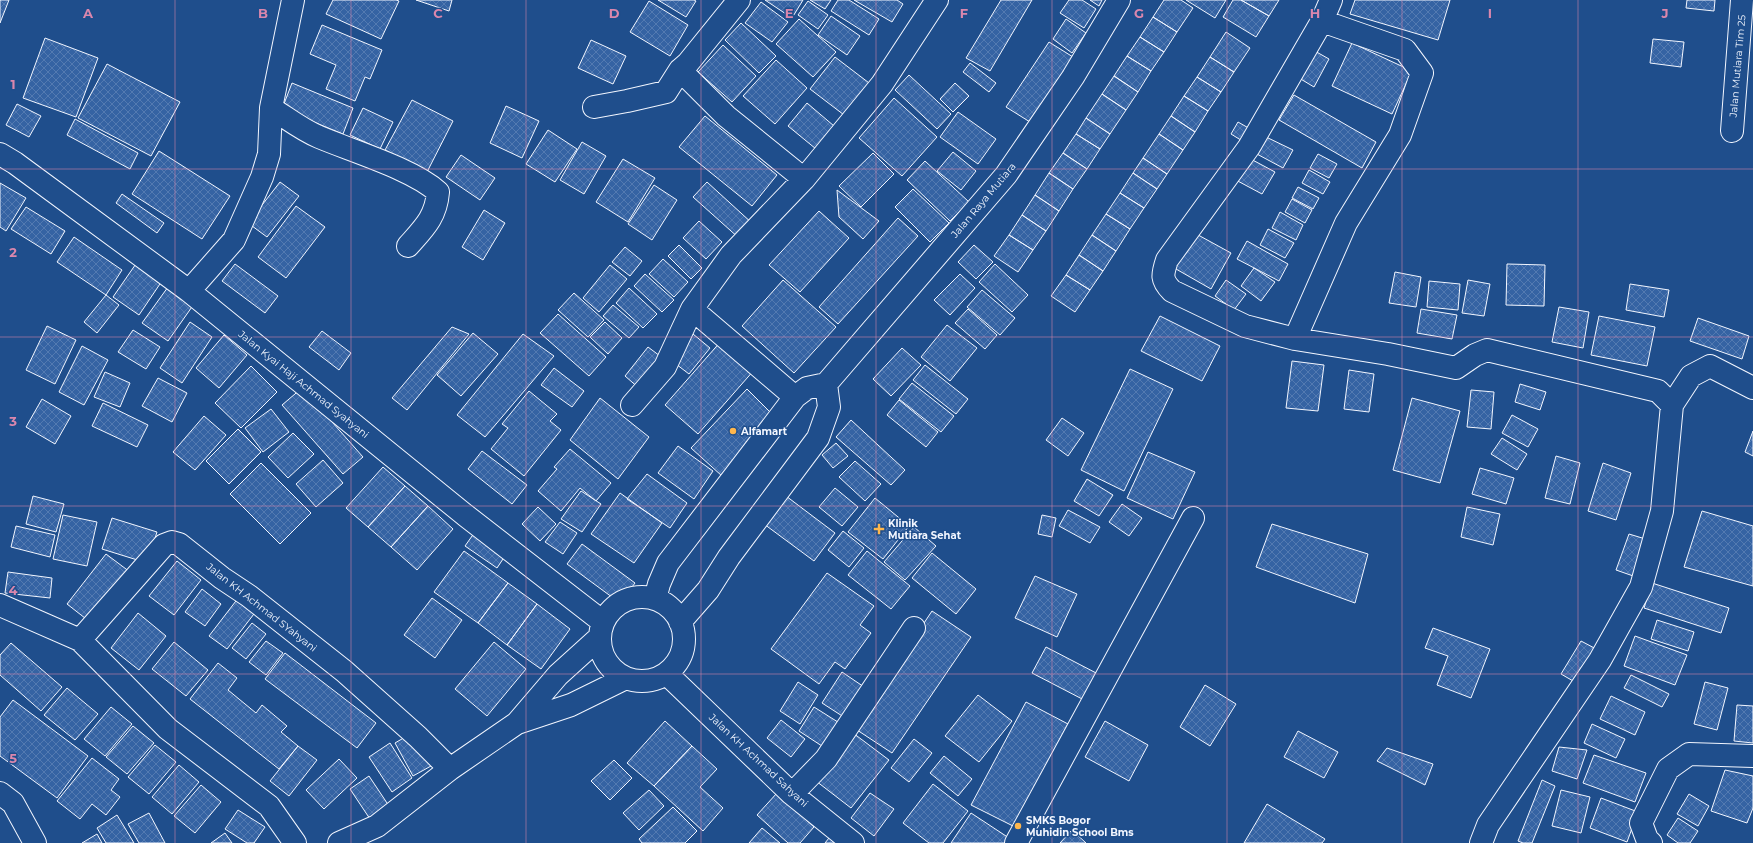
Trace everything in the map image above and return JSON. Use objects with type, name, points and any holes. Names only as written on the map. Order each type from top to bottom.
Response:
[{"type":"street","points":[[189,291],[234,240],[262,177],[269,154],[271,108],[293,0]]},
{"type":"street","points":[[594,107],[666,92],[680,70],[688,63],[739,0]]},
{"type":"street","points":[[632,405],[665,367],[692,309],[731,255],[804,179],[882,84],[937,0]]},
{"type":"street","name":"Jalan Raya Mutiara","points":[[826,384],[1006,175],[1073,77],[1119,0]]},
{"type":"street","points":[[1331,0],[1322,21],[1249,147],[1167,260],[1162,272],[1164,283],[1172,291],[1208,310],[1245,326],[1295,339],[1388,354],[1456,368],[1475,355],[1487,350],[1658,391],[1672,405]]},
{"type":"street","name":"Jalan Mutiara Tim 25","points":[[1732,131],[1742,0]]},
{"type":"street","points":[[1295,339],[1346,223],[1400,135],[1422,73],[1405,50],[1322,21]]},
{"type":"street","points":[[680,70],[726,116],[804,179]]},
{"type":"street","points":[[271,108],[317,136],[413,176],[430,184],[438,192],[437,207],[428,224],[408,246]]},
{"type":"street","name":"Jalan Kyai Haji Achmad Syahyani","points":[[0,154],[15,163],[189,291],[458,510],[601,629]]},
{"type":"street","points":[[692,309],[795,397]]},
{"type":"street","points":[[1482,843],[1488,824],[1600,660],[1640,587],[1662,511],[1672,405],[1691,376],[1710,366],[1753,388]]},
{"type":"street","points":[[654,599],[668,563],[795,397],[807,388],[826,384],[829,407],[818,438],[729,557],[708,590],[680,622]]},
{"type":"street","points":[[1016,843],[1193,518]]},
{"type":"street","name":"Jalan KH Achmad SYahyani","points":[[80,640],[164,545],[172,542],[179,544],[222,578],[249,596],[344,671],[418,737],[450,769]]},
{"type":"street","points":[[518,723],[558,675],[601,629],[610,612],[619,604],[636,598],[654,599],[665,604],[674,612],[680,622],[684,636],[683,650],[677,663],[667,674],[654,680],[640,682],[626,678],[614,671],[606,662],[600,650],[601,629]]},
{"type":"street","points":[[0,605],[80,640],[168,729],[270,806],[295,843]]},
{"type":"street","points":[[792,794],[826,759],[914,628]]},
{"type":"street","name":"Jalan KH Achmad Sahyani","points":[[667,674],[792,794],[853,843]]},
{"type":"street","points":[[339,843],[377,826],[450,769],[518,723],[571,705],[626,678]]},
{"type":"street","points":[[1651,843],[1647,840],[1641,823],[1668,769],[1689,754],[1753,756]]},
{"type":"street","points":[[0,793],[13,803],[35,843]]},
{"type":"building","points":[[0,0],[9,0],[0,23]]},
{"type":"building","points":[[333,0],[399,1],[381,39],[326,14]]},
{"type":"building","points":[[416,0],[452,0],[449,11]]},
{"type":"building","points":[[658,0],[694,0],[696,1],[686,17]]},
{"type":"building","points":[[765,0],[803,0],[792,18]]},
{"type":"building","points":[[810,0],[831,0],[825,9]]},
{"type":"building","points":[[838,0],[849,0],[879,19],[869,35],[831,11]]},
{"type":"building","points":[[854,0],[897,0],[903,4],[892,22]]},
{"type":"building","points":[[1001,0],[1032,0],[990,71],[966,58]]},
{"type":"building","points":[[1069,0],[1082,0],[1096,9],[1084,28],[1060,13]]},
{"type":"building","points":[[1090,0],[1102,0],[1099,6]]},
{"type":"building","points":[[1164,0],[1181,0],[1193,8],[1177,32],[1153,17]]},
{"type":"building","points":[[1186,0],[1226,0],[1215,18]]},
{"type":"building","points":[[1233,0],[1241,0],[1269,16],[1256,37],[1223,17]]},
{"type":"building","points":[[1241,0],[1279,0],[1269,16]]},
{"type":"building","points":[[1355,0],[1450,0],[1438,40],[1350,14]]},
{"type":"building","points":[[1687,0],[1715,0],[1714,11],[1686,8]]},
{"type":"building","points":[[649,1],[688,25],[670,56],[630,32]]},
{"type":"building","points":[[808,1],[828,15],[818,29],[798,15]]},
{"type":"building","points":[[761,2],[788,22],[772,42],[745,23]]},
{"type":"building","points":[[831,16],[860,36],[847,55],[818,35]]},
{"type":"building","points":[[1153,17],[1177,32],[1164,52],[1140,37]]},
{"type":"building","points":[[799,19],[836,52],[813,77],[776,44]]},
{"type":"building","points":[[1066,19],[1086,33],[1072,53],[1053,39]]},
{"type":"building","points":[[741,23],[776,56],[759,73],[725,40]]},
{"type":"building","points":[[322,25],[382,50],[370,79],[365,77],[355,101],[326,89],[336,65],[310,54]]},
{"type":"building","points":[[1226,32],[1250,48],[1234,72],[1210,57]]},
{"type":"building","points":[[1140,37],[1164,52],[1151,71],[1127,56]]},
{"type":"building","points":[[45,38],[98,58],[76,117],[23,98]]},
{"type":"building","points":[[1653,39],[1684,42],[1681,67],[1650,63]]},
{"type":"building","points":[[591,40],[626,56],[613,84],[578,68]]},
{"type":"building","points":[[1049,42],[1073,57],[1030,122],[1006,107]]},
{"type":"building","points":[[1352,43],[1412,71],[1392,114],[1332,86]]},
{"type":"building","points":[[723,45],[756,76],[732,102],[698,72]]},
{"type":"building","points":[[1313,50],[1329,59],[1314,87],[1299,78]]},
{"type":"building","points":[[1127,56],[1151,71],[1138,92],[1114,76]]},
{"type":"building","points":[[835,57],[873,86],[848,118],[810,89]]},
{"type":"building","points":[[1210,57],[1234,72],[1221,92],[1197,77]]},
{"type":"building","points":[[776,60],[807,88],[775,124],[743,96]]},
{"type":"building","points":[[970,63],[996,83],[989,92],[963,72]]},
{"type":"building","points":[[107,64],[180,102],[151,156],[78,118]]},
{"type":"building","points":[[909,75],[951,114],[937,129],[895,90]]},
{"type":"building","points":[[1114,76],[1138,92],[1126,110],[1102,94]]},
{"type":"building","points":[[1197,77],[1221,92],[1208,111],[1184,96]]},
{"type":"building","points":[[292,83],[353,108],[343,134],[282,109]]},
{"type":"building","points":[[955,83],[969,96],[953,112],[940,99]]},
{"type":"building","points":[[1102,94],[1126,110],[1110,134],[1086,118]]},
{"type":"building","points":[[1294,95],[1376,142],[1362,168],[1279,120]]},
{"type":"building","points":[[1184,96],[1208,111],[1195,132],[1171,116]]},
{"type":"building","points":[[894,98],[937,137],[902,176],[859,138]]},
{"type":"building","points":[[412,100],[453,121],[427,172],[385,150]]},
{"type":"building","points":[[807,103],[834,126],[816,149],[788,126]]},
{"type":"building","points":[[17,104],[41,116],[29,137],[6,125]]},
{"type":"building","points":[[506,106],[539,121],[522,158],[490,143]]},
{"type":"building","points":[[363,108],[393,122],[380,149],[350,135]]},
{"type":"building","points":[[958,112],[996,139],[978,164],[940,137]]},
{"type":"building","points":[[705,116],[777,175],[752,206],[679,147]]},
{"type":"building","points":[[1171,116],[1195,132],[1183,150],[1159,134]]},
{"type":"building","points":[[1086,118],[1110,134],[1100,149],[1076,134]]},
{"type":"building","points":[[75,119],[138,153],[130,169],[67,135]]},
{"type":"building","points":[[1238,122],[1252,130],[1244,142],[1231,134]]},
{"type":"building","points":[[548,130],[577,149],[555,182],[526,164]]},
{"type":"building","points":[[1076,134],[1100,149],[1087,169],[1063,153]]},
{"type":"building","points":[[1159,134],[1183,150],[1167,174],[1143,158]]},
{"type":"building","points":[[1264,136],[1293,150],[1283,168],[1255,153]]},
{"type":"building","points":[[582,142],[606,156],[584,194],[560,180]]},
{"type":"building","points":[[159,151],[230,196],[202,239],[132,194]]},
{"type":"building","points":[[953,152],[976,171],[961,190],[937,171]]},
{"type":"building","points":[[873,153],[894,174],[861,207],[839,186]]},
{"type":"building","points":[[1063,153],[1087,169],[1073,189],[1049,173]]},
{"type":"building","points":[[1318,154],[1337,164],[1329,178],[1310,168]]},
{"type":"building","points":[[461,155],[495,178],[480,200],[446,177]]},
{"type":"building","points":[[1247,157],[1275,172],[1262,194],[1234,179]]},
{"type":"building","points":[[1143,158],[1167,174],[1157,189],[1133,173]]},
{"type":"building","points":[[623,159],[655,178],[628,222],[596,202]]},
{"type":"building","points":[[925,161],[969,202],[950,221],[907,180]]},
{"type":"building","points":[[1309,170],[1330,182],[1323,194],[1302,183]]},
{"type":"building","points":[[1049,173],[1073,189],[1059,211],[1035,195]]},
{"type":"building","points":[[1133,173],[1157,189],[1144,208],[1120,193]]},
{"type":"building","points":[[280,182],[299,196],[267,237],[248,223]]},
{"type":"building","points":[[707,182],[753,224],[740,239],[693,197]]},
{"type":"building","points":[[0,183],[26,198],[6,231],[0,227]]},
{"type":"building","points":[[654,185],[677,200],[652,240],[628,224]]},
{"type":"building","points":[[1298,187],[1319,198],[1313,209],[1292,198]]},
{"type":"building","points":[[913,189],[949,223],[930,242],[895,207]]},
{"type":"building","points":[[837,190],[879,221],[863,239],[839,217]]},
{"type":"building","points":[[1120,193],[1144,208],[1130,229],[1106,214]]},
{"type":"building","points":[[122,194],[164,223],[157,233],[116,203]]},
{"type":"building","points":[[1035,195],[1059,211],[1046,231],[1022,215]]},
{"type":"building","points":[[1292,199],[1312,210],[1305,223],[1285,212]]},
{"type":"building","points":[[296,206],[325,227],[286,278],[258,257]]},
{"type":"building","points":[[26,207],[65,231],[51,254],[11,229]]},
{"type":"building","points":[[484,210],[505,223],[483,260],[462,247]]},
{"type":"building","points":[[819,211],[849,238],[800,292],[769,265]]},
{"type":"building","points":[[1280,212],[1303,225],[1296,240],[1272,228]]},
{"type":"building","points":[[1106,214],[1130,229],[1116,251],[1092,235]]},
{"type":"building","points":[[1022,215],[1046,231],[1033,250],[1009,235]]},
{"type":"building","points":[[898,218],[918,236],[838,324],[819,307]]},
{"type":"building","points":[[699,221],[722,242],[706,259],[683,238]]},
{"type":"building","points":[[1268,229],[1294,243],[1285,258],[1260,245]]},
{"type":"building","points":[[1189,230],[1231,253],[1211,289],[1169,265]]},
{"type":"building","points":[[1009,235],[1033,250],[1018,272],[994,256]]},
{"type":"building","points":[[1092,235],[1116,251],[1103,271],[1079,255]]},
{"type":"building","points":[[74,237],[122,270],[106,295],[57,262]]},
{"type":"building","points":[[1247,241],[1288,264],[1279,281],[1237,259]]},
{"type":"building","points":[[679,245],[702,268],[691,279],[668,256]]},
{"type":"building","points":[[974,245],[993,262],[976,279],[958,262]]},
{"type":"building","points":[[625,247],[642,261],[630,276],[612,262]]},
{"type":"building","points":[[1079,255],[1103,271],[1090,290],[1066,275]]},
{"type":"building","points":[[140,258],[166,275],[139,315],[113,297]]},
{"type":"building","points":[[663,259],[688,282],[674,297],[649,274]]},
{"type":"building","points":[[235,264],[278,296],[265,313],[222,281]]},
{"type":"building","points":[[995,264],[1028,295],[1012,312],[979,282]]},
{"type":"building","points":[[1507,264],[1545,265],[1544,306],[1506,305]]},
{"type":"building","points":[[610,265],[627,279],[599,312],[583,298]]},
{"type":"building","points":[[1254,268],[1275,282],[1261,301],[1241,286]]},
{"type":"building","points":[[1395,272],[1421,277],[1416,307],[1389,303]]},
{"type":"building","points":[[645,274],[674,300],[662,312],[634,286]]},
{"type":"building","points":[[960,274],[975,288],[950,315],[934,300]]},
{"type":"building","points":[[1066,275],[1090,290],[1075,312],[1051,296]]},
{"type":"building","points":[[783,280],[836,327],[794,373],[742,326]]},
{"type":"building","points":[[1226,280],[1246,294],[1234,310],[1215,296]]},
{"type":"building","points":[[1468,280],[1490,284],[1484,316],[1462,313]]},
{"type":"building","points":[[1429,281],[1460,284],[1458,310],[1427,307]]},
{"type":"building","points":[[1630,284],[1669,290],[1664,317],[1626,310]]},
{"type":"building","points":[[168,287],[194,304],[168,341],[142,323]]},
{"type":"building","points":[[629,288],[657,314],[643,328],[616,303]]},
{"type":"building","points":[[982,290],[1015,318],[1000,335],[967,307]]},
{"type":"building","points":[[574,293],[604,320],[588,337],[558,310]]},
{"type":"building","points":[[106,295],[119,305],[97,333],[84,322]]},
{"type":"building","points":[[613,305],[639,327],[629,338],[603,316]]},
{"type":"building","points":[[1559,307],[1589,312],[1583,348],[1552,342]]},
{"type":"building","points":[[968,309],[997,335],[985,349],[955,323]]},
{"type":"building","points":[[1421,309],[1457,315],[1452,339],[1417,333]]},
{"type":"building","points":[[558,314],[606,357],[589,376],[540,333]]},
{"type":"building","points":[[1160,316],[1220,346],[1202,381],[1141,351]]},
{"type":"building","points":[[1599,316],[1655,327],[1647,366],[1591,355]]},
{"type":"building","points":[[1698,318],[1749,336],[1742,359],[1690,341]]},
{"type":"building","points":[[190,322],[212,337],[182,383],[160,368]]},
{"type":"building","points":[[605,322],[622,338],[608,354],[590,337]]},
{"type":"building","points":[[947,325],[977,348],[950,381],[921,357]]},
{"type":"building","points":[[47,326],[76,340],[55,384],[26,370]]},
{"type":"building","points":[[452,327],[469,334],[407,410],[392,398]]},
{"type":"building","points":[[133,330],[160,347],[146,369],[118,352]]},
{"type":"building","points":[[322,331],[351,353],[339,370],[309,347]]},
{"type":"building","points":[[473,333],[498,354],[461,396],[437,375]]},
{"type":"building","points":[[523,334],[554,356],[485,437],[457,415]]},
{"type":"building","points":[[693,334],[710,348],[689,374],[672,361]]},
{"type":"building","points":[[224,335],[247,355],[219,388],[196,368]]},
{"type":"building","points":[[722,340],[755,369],[698,434],[665,405]]},
{"type":"building","points":[[82,346],[108,360],[84,405],[59,392]]},
{"type":"building","points":[[648,347],[664,359],[640,389],[625,376]]},
{"type":"building","points":[[902,348],[921,365],[891,396],[873,379]]},
{"type":"building","points":[[1292,361],[1324,365],[1318,411],[1286,408]]},
{"type":"building","points":[[925,365],[968,399],[956,414],[913,380]]},
{"type":"building","points":[[251,366],[277,392],[241,428],[215,403]]},
{"type":"building","points":[[554,368],[584,391],[572,407],[541,385]]},
{"type":"building","points":[[1130,369],[1173,389],[1124,491],[1081,470]]},
{"type":"building","points":[[1349,370],[1374,374],[1369,412],[1344,409]]},
{"type":"building","points":[[105,372],[130,383],[120,407],[94,397]]},
{"type":"building","points":[[158,378],[187,393],[172,422],[142,406]]},
{"type":"building","points":[[912,383],[954,416],[941,432],[899,399]]},
{"type":"building","points":[[1520,384],[1546,392],[1540,410],[1515,402]]},
{"type":"building","points":[[302,388],[363,457],[343,474],[282,405]]},
{"type":"building","name":"Alfamart","points":[[747,389],[773,415],[722,476],[691,448]]},
{"type":"building","points":[[1471,390],[1494,392],[1491,429],[1467,427]]},
{"type":"building","points":[[529,391],[557,414],[550,421],[561,430],[524,476],[491,449],[508,428],[502,424]]},
{"type":"building","points":[[600,398],[649,437],[618,479],[570,440]]},
{"type":"building","points":[[1412,398],[1460,411],[1440,483],[1393,470]]},
{"type":"building","points":[[42,399],[71,416],[55,444],[26,427]]},
{"type":"building","points":[[899,400],[938,432],[926,447],[887,415]]},
{"type":"building","points":[[103,403],[148,425],[137,447],[92,426]]},
{"type":"building","points":[[271,409],[289,432],[263,452],[245,428]]},
{"type":"building","points":[[1512,415],[1538,429],[1528,447],[1502,433]]},
{"type":"building","points":[[204,416],[226,435],[195,470],[173,452]]},
{"type":"building","points":[[1062,418],[1084,433],[1068,456],[1046,440]]},
{"type":"building","points":[[851,420],[905,470],[891,485],[836,437]]},
{"type":"building","points":[[238,429],[261,452],[229,484],[206,461]]},
{"type":"building","points":[[1753,431],[1753,456],[1745,452]]},
{"type":"building","points":[[293,433],[314,454],[288,478],[268,457]]},
{"type":"building","points":[[1502,438],[1527,454],[1517,470],[1491,454]]},
{"type":"building","points":[[836,443],[848,456],[833,468],[822,455]]},
{"type":"building","points":[[678,446],[713,471],[694,499],[658,473]]},
{"type":"building","points":[[570,449],[611,483],[596,501],[580,488],[561,511],[538,491],[557,469],[554,467]]},
{"type":"building","points":[[482,451],[527,485],[512,504],[468,469]]},
{"type":"building","points":[[1148,452],[1195,472],[1173,519],[1127,498]]},
{"type":"building","points":[[1556,456],[1580,463],[1570,504],[1545,498]]},
{"type":"building","points":[[323,460],[343,483],[316,507],[296,484]]},
{"type":"building","points":[[855,461],[881,484],[865,501],[839,477]]},
{"type":"building","points":[[261,463],[311,513],[280,544],[230,494]]},
{"type":"building","points":[[1603,463],[1631,473],[1616,520],[1588,511]]},
{"type":"building","points":[[383,467],[405,486],[368,527],[346,508]]},
{"type":"building","points":[[1480,468],[1514,478],[1506,504],[1472,494]]},
{"type":"building","points":[[647,474],[687,503],[670,528],[627,499]]},
{"type":"building","points":[[1087,479],[1113,495],[1099,516],[1074,501]]},
{"type":"building","points":[[405,486],[428,506],[391,547],[368,527]]},
{"type":"building","points":[[835,488],[858,507],[842,526],[819,507]]},
{"type":"building","points":[[581,491],[601,504],[582,532],[561,519]]},
{"type":"building","points":[[620,493],[662,523],[634,563],[591,534]]},
{"type":"building","points":[[33,496],[64,504],[56,532],[26,524]]},
{"type":"building","points":[[786,496],[835,533],[814,561],[764,524]]},
{"type":"building","name":"Klinik Mutiara Sehat","points":[[875,498],[909,526],[883,559],[848,532]]},
{"type":"building","points":[[1122,504],[1142,518],[1129,536],[1109,522]]},
{"type":"building","points":[[428,506],[453,529],[417,570],[391,547]]},
{"type":"building","points":[[538,507],[556,524],[540,541],[522,524]]},
{"type":"building","points":[[1467,507],[1500,514],[1493,545],[1461,537]]},
{"type":"building","points":[[1068,510],[1100,527],[1090,543],[1059,526]]},
{"type":"building","points":[[1702,511],[1753,526],[1753,586],[1684,567]]},
{"type":"building","points":[[63,515],[97,522],[87,566],[53,559]]},
{"type":"building","points":[[1042,515],[1056,518],[1052,537],[1038,534]]},
{"type":"building","points":[[112,518],[157,532],[147,563],[102,549]]},
{"type":"building","points":[[560,522],[577,533],[563,554],[545,542]]},
{"type":"building","points":[[1272,524],[1368,554],[1355,603],[1256,567]]},
{"type":"building","points":[[16,526],[55,535],[50,557],[11,547]]},
{"type":"building","points":[[914,527],[936,546],[905,580],[884,562]]},
{"type":"building","points":[[477,529],[509,550],[497,568],[465,546]]},
{"type":"building","points":[[843,531],[864,548],[849,567],[828,550]]},
{"type":"building","points":[[1629,534],[1652,541],[1639,578],[1616,570]]},
{"type":"building","points":[[582,544],[635,583],[620,603],[567,564]]},
{"type":"building","points":[[464,551],[508,583],[478,623],[434,592]]},
{"type":"building","points":[[867,551],[910,586],[891,609],[848,575]]},
{"type":"building","points":[[932,553],[976,589],[956,614],[912,578]]},
{"type":"building","points":[[106,554],[130,572],[90,622],[67,604]]},
{"type":"building","points":[[177,561],[201,580],[174,615],[149,596]]},
{"type":"building","points":[[8,572],[52,578],[50,598],[5,593]]},
{"type":"building","points":[[827,573],[874,606],[860,625],[871,633],[845,669],[835,662],[819,684],[771,649]]},
{"type":"building","points":[[1035,576],[1077,594],[1057,637],[1015,618]]},
{"type":"building","points":[[508,583],[537,604],[507,645],[478,623]]},
{"type":"building","points":[[1652,583],[1729,608],[1721,633],[1644,608]]},
{"type":"building","points":[[202,589],[221,604],[205,626],[185,612]]},
{"type":"building","points":[[239,597],[257,610],[227,649],[209,636]]},
{"type":"building","points":[[432,598],[462,620],[435,658],[404,635]]},
{"type":"building","points":[[537,604],[570,629],[541,669],[507,645]]},
{"type":"building","points":[[932,611],[971,637],[892,753],[854,728]]},
{"type":"building","points":[[138,613],[166,636],[139,670],[111,648]]},
{"type":"building","points":[[1657,620],[1694,632],[1688,651],[1651,639]]},
{"type":"building","points":[[252,623],[266,634],[246,659],[232,648]]},
{"type":"building","points":[[1433,628],[1490,649],[1471,698],[1437,685],[1448,656],[1425,648]]},
{"type":"building","points":[[1635,636],[1687,655],[1675,685],[1624,666]]},
{"type":"building","points":[[266,641],[283,653],[266,675],[249,662]]},
{"type":"building","points":[[1581,641],[1600,651],[1580,685],[1561,674]]},
{"type":"building","points":[[174,642],[208,670],[186,696],[152,669]]},
{"type":"building","points":[[494,642],[526,669],[487,716],[455,689]]},
{"type":"building","points":[[11,643],[62,687],[41,711],[0,675],[0,655]]},
{"type":"building","points":[[1046,647],[1100,675],[1086,701],[1032,673]]},
{"type":"building","points":[[285,653],[376,723],[357,748],[265,679]]},
{"type":"building","points":[[218,663],[237,678],[228,690],[256,713],[262,705],[287,726],[281,732],[298,746],[279,769],[190,699]]},
{"type":"building","points":[[842,672],[870,691],[850,721],[822,703]]},
{"type":"building","points":[[1631,675],[1669,694],[1662,707],[1624,688]]},
{"type":"building","points":[[798,682],[818,695],[800,724],[780,711]]},
{"type":"building","points":[[1705,682],[1728,688],[1717,730],[1694,724]]},
{"type":"building","points":[[1205,685],[1236,704],[1210,746],[1180,727]]},
{"type":"building","points":[[67,688],[98,714],[75,740],[44,715]]},
{"type":"building","points":[[978,695],[1012,721],[979,762],[945,736]]},
{"type":"building","points":[[1611,696],[1645,712],[1635,735],[1600,719]]},
{"type":"building","points":[[13,700],[88,756],[57,798],[0,756],[0,717]]},
{"type":"building","points":[[1026,702],[1068,724],[1013,826],[971,805]]},
{"type":"building","points":[[1737,705],[1753,706],[1753,743],[1734,741]]},
{"type":"building","points":[[111,707],[132,724],[105,756],[84,739]]},
{"type":"building","points":[[814,707],[841,724],[825,748],[799,731]]},
{"type":"building","points":[[781,720],[805,739],[791,757],[767,738]]},
{"type":"building","points":[[665,721],[692,746],[654,786],[627,763]]},
{"type":"building","points":[[1105,721],[1148,745],[1129,781],[1085,757]]},
{"type":"building","points":[[1592,724],[1625,739],[1616,758],[1584,743]]},
{"type":"building","points":[[133,726],[154,743],[127,774],[106,757]]},
{"type":"building","points":[[1298,731],[1338,752],[1324,778],[1284,757]]},
{"type":"building","points":[[412,733],[431,766],[413,776],[395,743]]},
{"type":"building","points":[[853,733],[889,760],[851,808],[816,781]]},
{"type":"building","points":[[914,739],[932,753],[909,782],[891,768]]},
{"type":"building","points":[[390,743],[412,778],[392,792],[369,757]]},
{"type":"building","points":[[155,745],[176,762],[149,794],[128,777]]},
{"type":"building","points":[[298,746],[317,760],[289,796],[270,781]]},
{"type":"building","points":[[692,746],[717,769],[700,787],[723,808],[703,831],[654,786]]},
{"type":"building","points":[[1559,747],[1587,750],[1577,779],[1552,771]]},
{"type":"building","points":[[1387,748],[1433,764],[1425,785],[1377,761]]},
{"type":"building","points":[[1594,755],[1646,773],[1635,802],[1583,783]]},
{"type":"building","points":[[944,756],[972,779],[958,796],[930,773]]},
{"type":"building","points":[[92,758],[119,779],[111,790],[120,797],[106,815],[92,804],[80,819],[57,801]]},
{"type":"building","points":[[339,759],[357,778],[324,809],[306,790]]},
{"type":"building","points":[[614,760],[632,778],[610,800],[591,781]]},
{"type":"building","points":[[179,765],[199,782],[172,814],[152,797]]},
{"type":"building","points":[[1725,770],[1753,776],[1753,808],[1747,823],[1711,811]]},
{"type":"building","points":[[369,776],[391,809],[372,822],[350,789]]},
{"type":"building","points":[[1542,780],[1555,786],[1532,843],[1523,843],[1518,841]]},
{"type":"building","points":[[933,784],[968,811],[943,843],[929,843],[903,823]]},
{"type":"building","points":[[201,785],[221,802],[195,833],[174,816]]},
{"type":"building","points":[[649,790],[664,806],[639,830],[623,813]]},
{"type":"building","points":[[1561,790],[1590,797],[1581,833],[1552,826]]},
{"type":"building","points":[[777,793],[814,827],[800,843],[788,843],[757,815]]},
{"type":"building","points":[[870,793],[894,809],[874,836],[851,818]]},
{"type":"building","points":[[1689,794],[1709,806],[1698,826],[1677,814]]},
{"type":"building","points":[[1601,798],[1638,812],[1627,842],[1590,828]]},
{"type":"building","points":[[1267,804],[1325,839],[1322,843],[1244,843]]},
{"type":"building","points":[[673,807],[697,831],[685,843],[642,843],[639,839]]},
{"type":"building","points":[[238,810],[265,827],[254,843],[247,843],[225,829]]},
{"type":"building","points":[[149,813],[165,843],[139,843],[128,824]]},
{"type":"building","points":[[971,813],[1009,838],[1006,843],[951,843]]},
{"type":"building","points":[[117,815],[134,843],[106,843],[97,828]]},
{"type":"building","points":[[1678,818],[1698,831],[1690,843],[1678,843],[1667,835]]},
{"type":"building","points":[[762,828],[780,843],[749,843]]},
{"type":"building","points":[[1072,830],[1086,843],[1060,843]]},
{"type":"building","points":[[225,833],[232,843],[211,843]]},
{"type":"building","points":[[97,834],[102,843],[82,843]]},
{"type":"building","points":[[829,838],[835,843],[825,843]]},
{"type":"place","name":"Alfamart","points":[[733,431]]},
{"type":"place","name":"Klinik Mutiara Sehat","points":[[879,529]]},
{"type":"place","name":"SMKS Bogor Muhidin School Bms","points":[[1018,826]]}]
